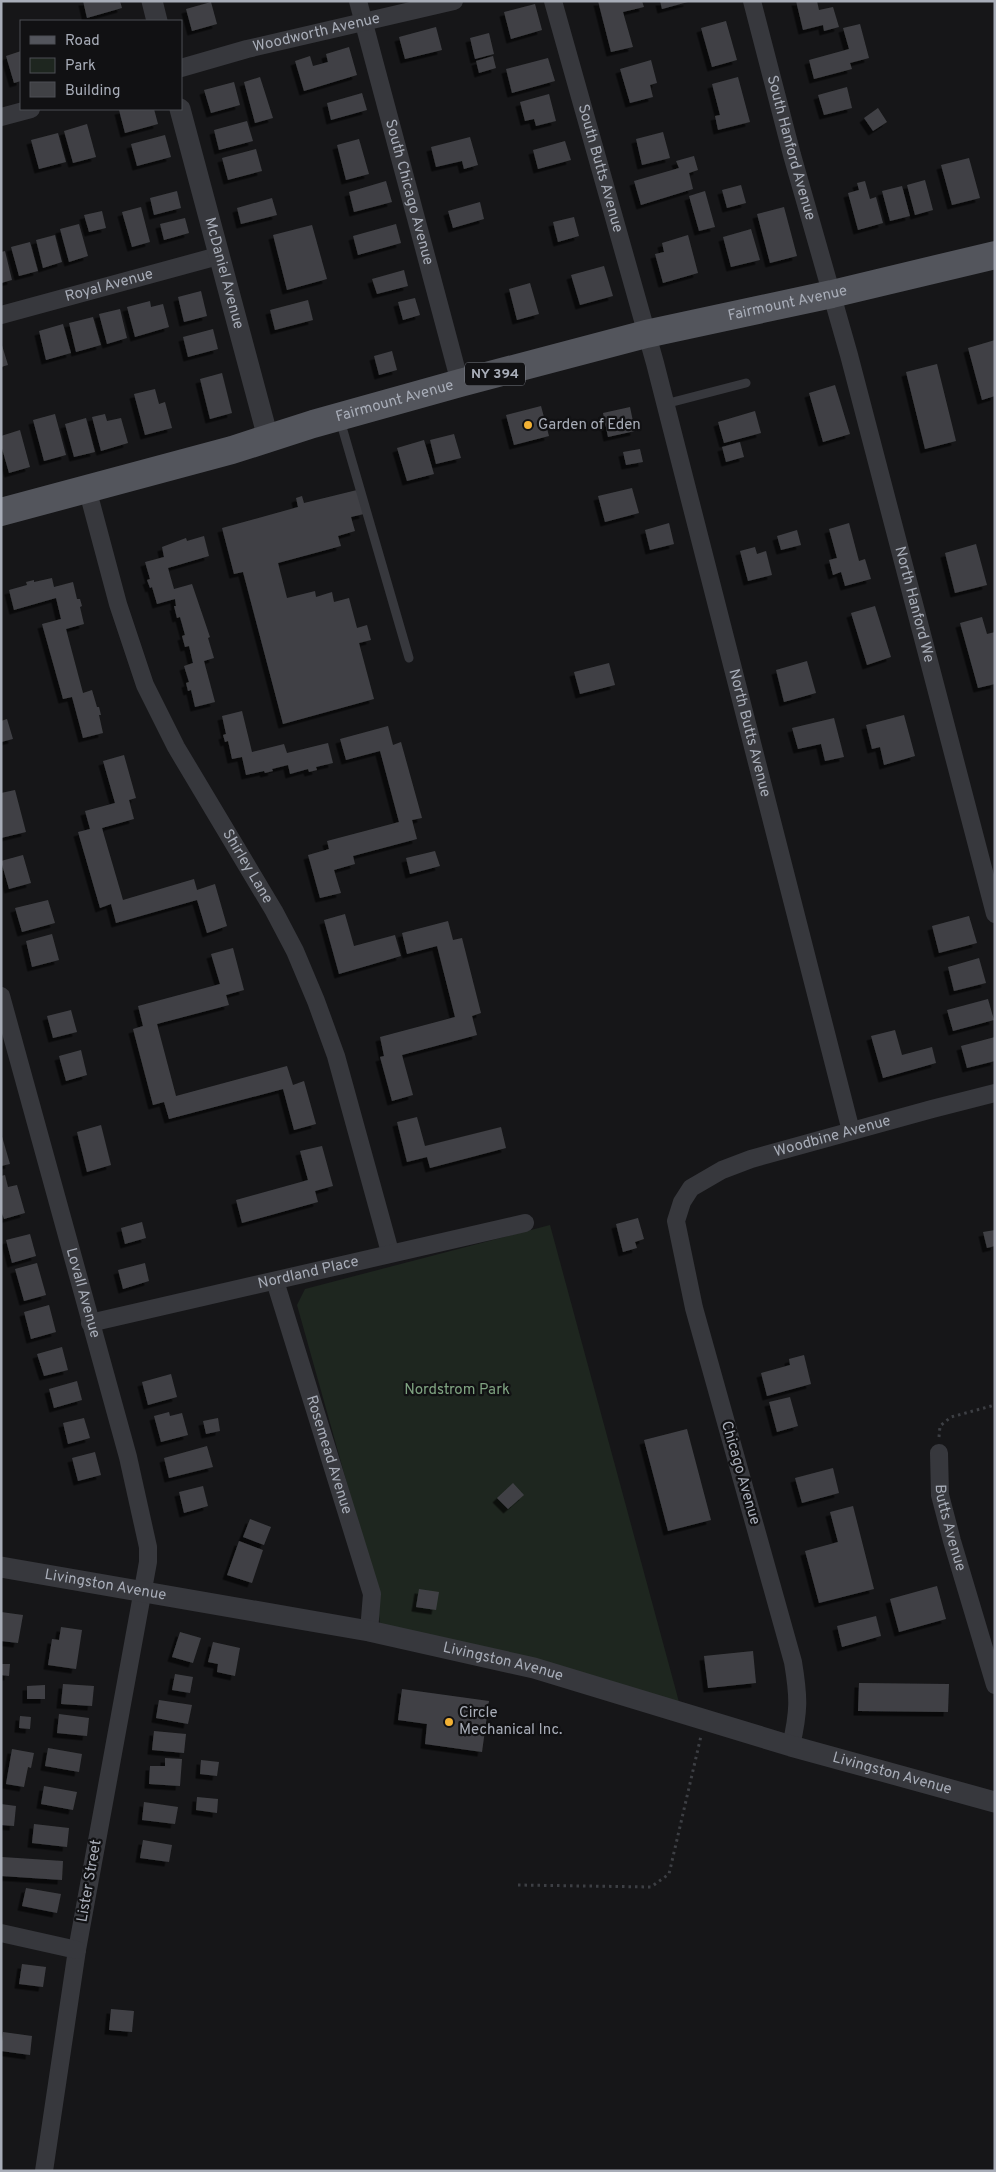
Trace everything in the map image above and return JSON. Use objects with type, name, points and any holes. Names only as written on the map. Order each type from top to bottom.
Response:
[{"type":"main road","name":"Fairmount Avenue","points":[[1,512],[460,383],[646,334],[832,294],[995,256]]},
{"type":"street","points":[[152,1],[157,20]]},
{"type":"street","name":"South Chicago Avenue","points":[[358,1],[460,383]]},
{"type":"street","name":"Woodworth Avenue","points":[[182,68],[247,49],[454,1]]},
{"type":"street","name":"South Butts Avenue","points":[[553,1],[646,334]]},
{"type":"street","name":"South Hanford Avenue","points":[[752,1],[792,155],[832,294]]},
{"type":"street","points":[[1,117],[27,110]]},
{"type":"street","name":"McDaniel Avenue","points":[[180,110],[268,438]]},
{"type":"street","name":"Royal Avenue","points":[[1,314],[218,256]]},
{"type":"street","name":"North Hanford We","points":[[832,294],[995,914]]},
{"type":"street","name":"North Butts Avenue","points":[[646,334],[850,1131]]},
{"type":"street","name":"Shirley Lane","points":[[87,488],[118,604],[145,685],[176,747],[274,911],[295,950],[316,1001],[336,1056],[390,1252]]},
{"type":"street","name":"Lovall Avenue","points":[[1,996],[128,1457],[148,1547],[148,1562],[143,1592]]},
{"type":"street","name":"Woodbine Avenue","points":[[682,1202],[691,1188],[722,1170],[751,1159],[995,1093]]},
{"type":"street","name":"Chicago Avenue","points":[[682,1202],[676,1221],[694,1308],[793,1662],[799,1695],[798,1715],[791,1746]]},
{"type":"street","name":"Nordland Place","points":[[90,1323],[525,1222]]},
{"type":"street","name":"Rosemead Avenue","points":[[275,1281],[372,1594],[369,1631]]},
{"type":"street","name":"Butts Avenue","points":[[939,1453],[940,1495],[952,1542],[995,1685]]},
{"type":"street","name":"Livingston Avenue","points":[[1,1567],[369,1631],[534,1668],[791,1746],[995,1802]]},
{"type":"street","name":"Lister Street","points":[[44,2171],[77,1950],[143,1592]]},
{"type":"street","points":[[1,1932],[77,1950]]},
{"type":"lane","points":[[665,404],[746,382]]},
{"type":"lane","points":[[339,417],[409,658]]},
{"type":"path","points":[[939,1453],[940,1426],[950,1417],[995,1405]]},
{"type":"path","points":[[518,1885],[650,1887],[669,1874],[704,1720]]},
{"type":"green space","name":"Nordstrom Park","points":[[550,1225],[679,1702],[380,1624],[372,1573],[297,1305],[305,1289]]},
{"type":"building","points":[[83,1],[120,1],[122,8],[87,18]]},
{"type":"building","points":[[598,1],[642,1],[644,7],[623,12],[633,47],[611,52]]},
{"type":"building","points":[[660,1],[688,1],[688,2],[662,9]]},
{"type":"building","points":[[796,1],[817,1],[819,10],[833,7],[839,27],[824,31],[823,25],[803,30]]},
{"type":"building","points":[[211,2],[217,24],[192,31],[186,9]]},
{"type":"building","points":[[535,4],[542,30],[511,39],[504,12]]},
{"type":"building","points":[[726,21],[737,60],[712,67],[701,28]]},
{"type":"building","points":[[860,24],[869,58],[850,63],[852,69],[814,79],[809,60],[849,49],[843,28]]},
{"type":"building","points":[[436,27],[442,50],[405,59],[399,37]]},
{"type":"building","points":[[489,33],[494,54],[475,59],[470,38]]},
{"type":"building","points":[[349,47],[357,75],[304,91],[295,61],[310,56],[313,66],[328,62],[326,54]]},
{"type":"building","points":[[20,51],[20,81],[14,83],[6,56]]},
{"type":"building","points":[[493,56],[496,68],[479,73],[476,61]]},
{"type":"building","points":[[548,58],[555,81],[512,93],[506,69]]},
{"type":"building","points":[[651,60],[657,83],[650,85],[653,97],[630,103],[620,69]]},
{"type":"building","points":[[260,77],[273,118],[255,123],[244,82]]},
{"type":"building","points":[[738,77],[750,122],[718,130],[715,116],[720,115],[712,84]]},
{"type":"building","points":[[234,82],[240,105],[211,113],[204,90]]},
{"type":"building","points":[[847,87],[852,108],[824,115],[818,95]]},
{"type":"building","points":[[362,93],[367,110],[331,120],[327,103]]},
{"type":"building","points":[[549,94],[556,121],[536,126],[534,119],[525,121],[520,102]]},
{"type":"building","points":[[878,108],[887,122],[873,131],[864,118]]},
{"type":"building","points":[[119,110],[154,110],[158,124],[125,133]]},
{"type":"building","points":[[247,121],[253,141],[219,150],[214,130]]},
{"type":"building","points":[[87,124],[96,157],[73,163],[64,131]]},
{"type":"building","points":[[663,132],[670,158],[642,165],[636,139]]},
{"type":"building","points":[[58,133],[66,162],[39,169],[31,140]]},
{"type":"building","points":[[165,135],[171,157],[137,166],[131,144]]},
{"type":"building","points":[[470,137],[478,165],[464,169],[462,161],[436,167],[431,147]]},
{"type":"building","points":[[359,139],[369,174],[346,180],[337,145]]},
{"type":"building","points":[[565,141],[571,160],[538,169],[533,150]]},
{"type":"building","points":[[256,149],[262,171],[228,180],[222,158]]},
{"type":"building","points":[[694,156],[698,170],[689,173],[693,189],[641,205],[634,181],[679,168],[676,161]]},
{"type":"building","points":[[969,158],[980,198],[952,205],[941,165]]},
{"type":"building","points":[[925,180],[933,210],[915,215],[907,185]]},
{"type":"building","points":[[386,181],[392,202],[354,212],[349,192]]},
{"type":"building","points":[[865,181],[870,199],[876,197],[883,223],[858,230],[848,193],[859,190],[857,183]]},
{"type":"building","points":[[741,185],[746,203],[727,208],[722,190]]},
{"type":"building","points":[[902,186],[910,216],[890,221],[882,191]]},
{"type":"building","points":[[177,191],[181,208],[154,215],[150,198]]},
{"type":"building","points":[[705,191],[715,227],[699,231],[689,196]]},
{"type":"building","points":[[272,198],[277,215],[241,224],[237,208]]},
{"type":"building","points":[[480,202],[484,219],[453,228],[448,211]]},
{"type":"building","points":[[141,207],[150,242],[132,247],[122,212]]},
{"type":"building","points":[[784,207],[797,256],[770,263],[757,214]]},
{"type":"building","points":[[102,211],[106,228],[89,232],[84,215]]},
{"type":"building","points":[[574,217],[579,236],[558,242],[553,222]]},
{"type":"building","points":[[185,218],[189,233],[164,240],[160,224]]},
{"type":"building","points":[[79,224],[88,256],[69,262],[60,229]]},
{"type":"building","points":[[396,224],[401,243],[358,255],[353,236]]},
{"type":"building","points":[[312,225],[327,279],[287,290],[273,235]]},
{"type":"building","points":[[751,229],[760,260],[731,267],[723,237]]},
{"type":"building","points":[[55,235],[62,262],[43,268],[36,240]]},
{"type":"building","points":[[688,235],[698,273],[663,283],[655,254],[664,252],[662,243]]},
{"type":"building","points":[[30,242],[38,271],[19,276],[11,247]]},
{"type":"building","points":[[5,251],[12,280],[1,283],[1,252]]},
{"type":"building","points":[[604,266],[613,296],[580,305],[571,275]]},
{"type":"building","points":[[404,270],[408,286],[377,294],[372,279]]},
{"type":"building","points":[[530,283],[539,314],[517,320],[509,289]]},
{"type":"building","points":[[201,291],[207,316],[184,322],[178,297]]},
{"type":"building","points":[[415,298],[420,315],[403,320],[398,302]]},
{"type":"building","points":[[308,300],[313,320],[275,330],[270,310]]},
{"type":"building","points":[[150,301],[151,307],[163,304],[169,327],[135,337],[127,307]]},
{"type":"building","points":[[120,309],[127,338],[107,344],[99,314]]},
{"type":"building","points":[[93,317],[101,345],[76,352],[69,323]]},
{"type":"building","points":[[63,324],[71,353],[46,360],[39,331]]},
{"type":"building","points":[[213,329],[218,349],[188,357],[183,337]]},
{"type":"building","points":[[995,340],[995,396],[982,400],[968,348]]},
{"type":"building","points":[[1,342],[8,365],[1,367]]},
{"type":"building","points":[[392,351],[397,370],[379,375],[374,356]]},
{"type":"building","points":[[937,364],[956,441],[925,449],[906,372]]},
{"type":"building","points":[[222,373],[232,413],[210,419],[200,379]]},
{"type":"building","points":[[835,385],[850,434],[823,442],[809,393]]},
{"type":"building","points":[[155,389],[159,404],[165,402],[172,428],[145,435],[134,394]]},
{"type":"building","name":"Garden of Eden","points":[[541,406],[549,436],[514,445],[506,415]]},
{"type":"building","points":[[630,407],[635,431],[608,437],[603,413]]},
{"type":"building","points":[[755,411],[761,433],[724,443],[718,422]]},
{"type":"building","points":[[55,414],[66,455],[44,461],[33,420]]},
{"type":"building","points":[[105,414],[107,421],[121,418],[128,443],[101,451],[92,417]]},
{"type":"building","points":[[86,418],[95,452],[74,457],[65,424]]},
{"type":"building","points":[[20,430],[30,467],[9,473],[1,445],[1,436]]},
{"type":"building","points":[[454,434],[461,458],[436,464],[430,440]]},
{"type":"building","points":[[424,440],[434,474],[407,481],[397,448]]},
{"type":"building","points":[[740,442],[744,457],[726,462],[722,447]]},
{"type":"building","points":[[640,449],[643,462],[626,465],[623,452]]},
{"type":"building","points":[[632,488],[639,513],[605,522],[598,496]]},
{"type":"building","points":[[357,490],[364,514],[351,517],[355,531],[338,536],[341,546],[278,563],[287,598],[315,591],[316,597],[332,592],[334,602],[349,598],[357,628],[367,625],[371,640],[359,643],[374,699],[283,724],[243,572],[234,574],[222,528],[298,507],[296,498],[302,496],[304,503]]},
{"type":"building","points":[[669,523],[674,544],[650,550],[645,530]]},
{"type":"building","points":[[849,523],[859,561],[865,559],[871,579],[845,586],[841,572],[833,575],[829,560],[837,558],[829,529]]},
{"type":"building","points":[[797,530],[801,545],[781,550],[777,536]]},
{"type":"building","points":[[204,536],[209,556],[168,568],[174,589],[192,584],[210,637],[208,638],[214,658],[204,661],[215,702],[195,707],[191,690],[188,691],[186,683],[189,682],[184,666],[193,663],[189,646],[185,647],[182,636],[185,635],[180,617],[177,618],[174,606],[176,606],[175,599],[157,604],[152,587],[150,588],[147,580],[150,579],[145,562],[164,557],[162,547],[186,538],[187,541]]},
{"type":"building","points":[[976,544],[987,585],[955,593],[945,553]]},
{"type":"building","points":[[755,547],[757,554],[766,551],[772,575],[748,581],[740,551]]},
{"type":"building","points":[[52,578],[54,587],[73,582],[77,599],[80,599],[84,624],[66,629],[83,693],[92,690],[97,707],[99,707],[103,733],[83,738],[72,697],[63,699],[42,624],[61,619],[56,598],[14,610],[9,590],[27,585],[26,582]]},
{"type":"building","points":[[875,606],[891,657],[867,665],[851,613]]},
{"type":"building","points":[[982,617],[987,634],[995,632],[995,684],[978,688],[960,623]]},
{"type":"building","points":[[807,661],[816,693],[784,702],[776,670]]},
{"type":"building","points":[[609,663],[615,685],[580,694],[574,672]]},
{"type":"building","points":[[242,711],[252,752],[284,744],[287,753],[328,743],[333,763],[316,767],[317,770],[309,772],[308,769],[290,774],[288,765],[265,773],[264,771],[246,775],[242,757],[232,759],[228,741],[225,742],[223,735],[226,734],[222,716]]},
{"type":"building","points":[[904,715],[915,756],[884,765],[880,747],[872,749],[866,725]]},
{"type":"building","points":[[834,718],[844,757],[825,761],[821,744],[798,749],[792,728]]},
{"type":"building","points":[[7,719],[13,739],[1,742],[1,721]]},
{"type":"building","points":[[388,726],[393,745],[401,742],[422,818],[412,820],[417,839],[353,856],[355,864],[334,870],[341,893],[320,898],[308,855],[329,849],[327,841],[399,822],[380,751],[346,760],[340,739]]},
{"type":"building","points":[[124,755],[136,798],[129,800],[134,819],[102,828],[123,900],[194,879],[197,890],[215,884],[227,926],[207,933],[197,900],[116,923],[111,904],[100,908],[78,832],[90,829],[85,811],[115,803],[103,761]]},
{"type":"building","points":[[15,790],[26,832],[1,838],[1,793]]},
{"type":"building","points":[[435,851],[440,866],[410,874],[406,858]]},
{"type":"building","points":[[23,855],[31,883],[9,889],[1,861]]},
{"type":"building","points":[[48,900],[55,923],[22,932],[15,908]]},
{"type":"building","points":[[345,914],[354,946],[395,935],[401,956],[339,974],[324,920]]},
{"type":"building","points":[[969,916],[977,943],[939,953],[932,926]]},
{"type":"building","points":[[448,921],[453,940],[462,938],[481,1013],[472,1016],[477,1035],[402,1055],[413,1095],[392,1101],[380,1057],[384,1056],[380,1037],[455,1017],[437,946],[407,954],[402,933]]},
{"type":"building","points":[[52,934],[59,960],[32,967],[26,941]]},
{"type":"building","points":[[233,948],[244,990],[226,995],[229,1005],[157,1024],[176,1096],[287,1066],[293,1085],[304,1081],[316,1124],[294,1130],[283,1089],[169,1119],[164,1102],[153,1105],[133,1029],[143,1026],[138,1006],[220,984],[211,954]]},
{"type":"building","points":[[979,958],[986,983],[954,991],[948,967]]},
{"type":"building","points":[[988,999],[994,1020],[953,1031],[947,1010]]},
{"type":"building","points":[[71,1010],[77,1032],[53,1038],[47,1016]]},
{"type":"building","points":[[895,1030],[902,1055],[932,1047],[936,1063],[883,1078],[871,1036]]},
{"type":"building","points":[[995,1037],[995,1061],[967,1068],[961,1046]]},
{"type":"building","points":[[81,1050],[87,1075],[66,1081],[59,1056]]},
{"type":"building","points":[[417,1117],[425,1146],[501,1127],[506,1148],[430,1168],[427,1157],[407,1162],[397,1122]]},
{"type":"building","points":[[101,1125],[111,1165],[87,1172],[77,1132]]},
{"type":"building","points":[[1,1133],[10,1164],[1,1166]]},
{"type":"building","points":[[322,1146],[333,1186],[315,1191],[318,1202],[242,1223],[236,1200],[308,1180],[300,1151]]},
{"type":"building","points":[[5,1175],[8,1187],[17,1185],[25,1213],[4,1219],[1,1210],[1,1176]]},
{"type":"building","points":[[638,1218],[644,1239],[635,1242],[637,1248],[623,1252],[616,1224]]},
{"type":"building","points":[[142,1222],[146,1238],[125,1244],[121,1228]]},
{"type":"building","points":[[995,1230],[995,1246],[987,1248],[983,1232]]},
{"type":"building","points":[[30,1234],[36,1256],[12,1263],[6,1240]]},
{"type":"building","points":[[37,1263],[46,1295],[24,1301],[15,1269]]},
{"type":"building","points":[[145,1263],[149,1281],[123,1289],[118,1270]]},
{"type":"building","points":[[49,1305],[56,1332],[31,1339],[24,1312]]},
{"type":"building","points":[[62,1347],[68,1370],[44,1376],[37,1354]]},
{"type":"building","points":[[804,1355],[811,1384],[767,1396],[761,1373],[790,1365],[789,1359]]},
{"type":"building","points":[[171,1374],[177,1397],[148,1405],[142,1382]]},
{"type":"building","points":[[77,1381],[82,1400],[54,1408],[49,1389]]},
{"type":"building","points":[[790,1397],[798,1426],[777,1432],[769,1402]]},
{"type":"building","points":[[169,1412],[170,1416],[182,1413],[188,1435],[161,1442],[154,1416]]},
{"type":"building","points":[[84,1418],[90,1438],[68,1444],[63,1423]]},
{"type":"building","points":[[218,1418],[220,1431],[206,1434],[203,1421]]},
{"type":"building","points":[[687,1429],[711,1520],[668,1531],[644,1440]]},
{"type":"building","points":[[207,1446],[213,1467],[169,1478],[164,1458]]},
{"type":"building","points":[[95,1452],[101,1475],[78,1481],[72,1458]]},
{"type":"building","points":[[833,1468],[839,1493],[802,1503],[795,1478]]},
{"type":"building","points":[[513,1483],[524,1495],[508,1509],[497,1498]]},
{"type":"building","points":[[203,1486],[208,1506],[184,1513],[179,1492]]},
{"type":"building","points":[[853,1506],[874,1589],[819,1603],[805,1551],[838,1542],[830,1512]]},
{"type":"building","points":[[250,1519],[271,1527],[264,1545],[243,1537]]},
{"type":"building","points":[[239,1541],[263,1550],[252,1583],[227,1575]]},
{"type":"building","points":[[937,1586],[946,1619],[899,1632],[890,1599]]},
{"type":"building","points":[[419,1589],[439,1592],[436,1610],[416,1607]]},
{"type":"building","points":[[1,1612],[23,1615],[18,1643],[1,1641]]},
{"type":"building","points":[[876,1616],[881,1636],[842,1647],[837,1626]]},
{"type":"building","points":[[61,1627],[82,1630],[76,1669],[48,1665],[52,1639],[59,1640]]},
{"type":"building","points":[[180,1632],[201,1638],[193,1663],[172,1657]]},
{"type":"building","points":[[213,1642],[240,1648],[235,1676],[217,1672],[218,1664],[208,1662]]},
{"type":"building","points":[[753,1651],[756,1683],[708,1688],[704,1656]]},
{"type":"building","points":[[1,1664],[10,1664],[9,1676],[1,1675]]},
{"type":"building","points":[[175,1674],[193,1677],[190,1693],[172,1690]]},
{"type":"building","points":[[859,1683],[949,1684],[948,1712],[858,1711]]},
{"type":"building","points":[[63,1684],[94,1686],[92,1706],[61,1704]]},
{"type":"building","points":[[45,1685],[45,1699],[27,1699],[27,1686]]},
{"type":"building","name":"Circle Mechanical Inc.","points":[[402,1689],[489,1701],[482,1752],[425,1744],[427,1724],[398,1720]]},
{"type":"building","points":[[159,1700],[192,1705],[188,1724],[156,1718]]},
{"type":"building","points":[[59,1714],[89,1718],[87,1736],[57,1733]]},
{"type":"building","points":[[20,1716],[31,1717],[30,1729],[19,1728]]},
{"type":"building","points":[[154,1731],[186,1734],[184,1753],[152,1750]]},
{"type":"building","points":[[48,1748],[82,1754],[79,1772],[45,1766]]},
{"type":"building","points":[[12,1749],[34,1753],[31,1768],[28,1767],[24,1787],[6,1784]]},
{"type":"building","points":[[165,1758],[182,1759],[180,1786],[149,1784],[150,1766],[165,1766]]},
{"type":"building","points":[[201,1760],[219,1762],[217,1776],[200,1774]]},
{"type":"building","points":[[44,1786],[77,1792],[73,1810],[41,1804]]},
{"type":"building","points":[[197,1797],[218,1799],[217,1813],[196,1810]]},
{"type":"building","points":[[144,1802],[178,1807],[175,1824],[142,1820]]},
{"type":"building","points":[[1,1804],[16,1806],[14,1826],[1,1825]]},
{"type":"building","points":[[34,1824],[69,1828],[67,1847],[32,1843]]},
{"type":"building","points":[[143,1840],[172,1845],[169,1862],[140,1858]]},
{"type":"building","points":[[2,1857],[63,1861],[62,1880],[1,1876]]},
{"type":"building","points":[[26,1888],[61,1894],[57,1913],[22,1906]]},
{"type":"building","points":[[22,1964],[46,1967],[43,1987],[19,1984]]},
{"type":"building","points":[[111,2009],[134,2011],[132,2032],[109,2030]]},
{"type":"building","points":[[3,2032],[32,2036],[30,2055],[1,2051]]},
{"type":"place","name":"Garden of Eden","points":[[528,425]]},
{"type":"place","name":"Circle Mechanical Inc.","points":[[449,1722]]}]
